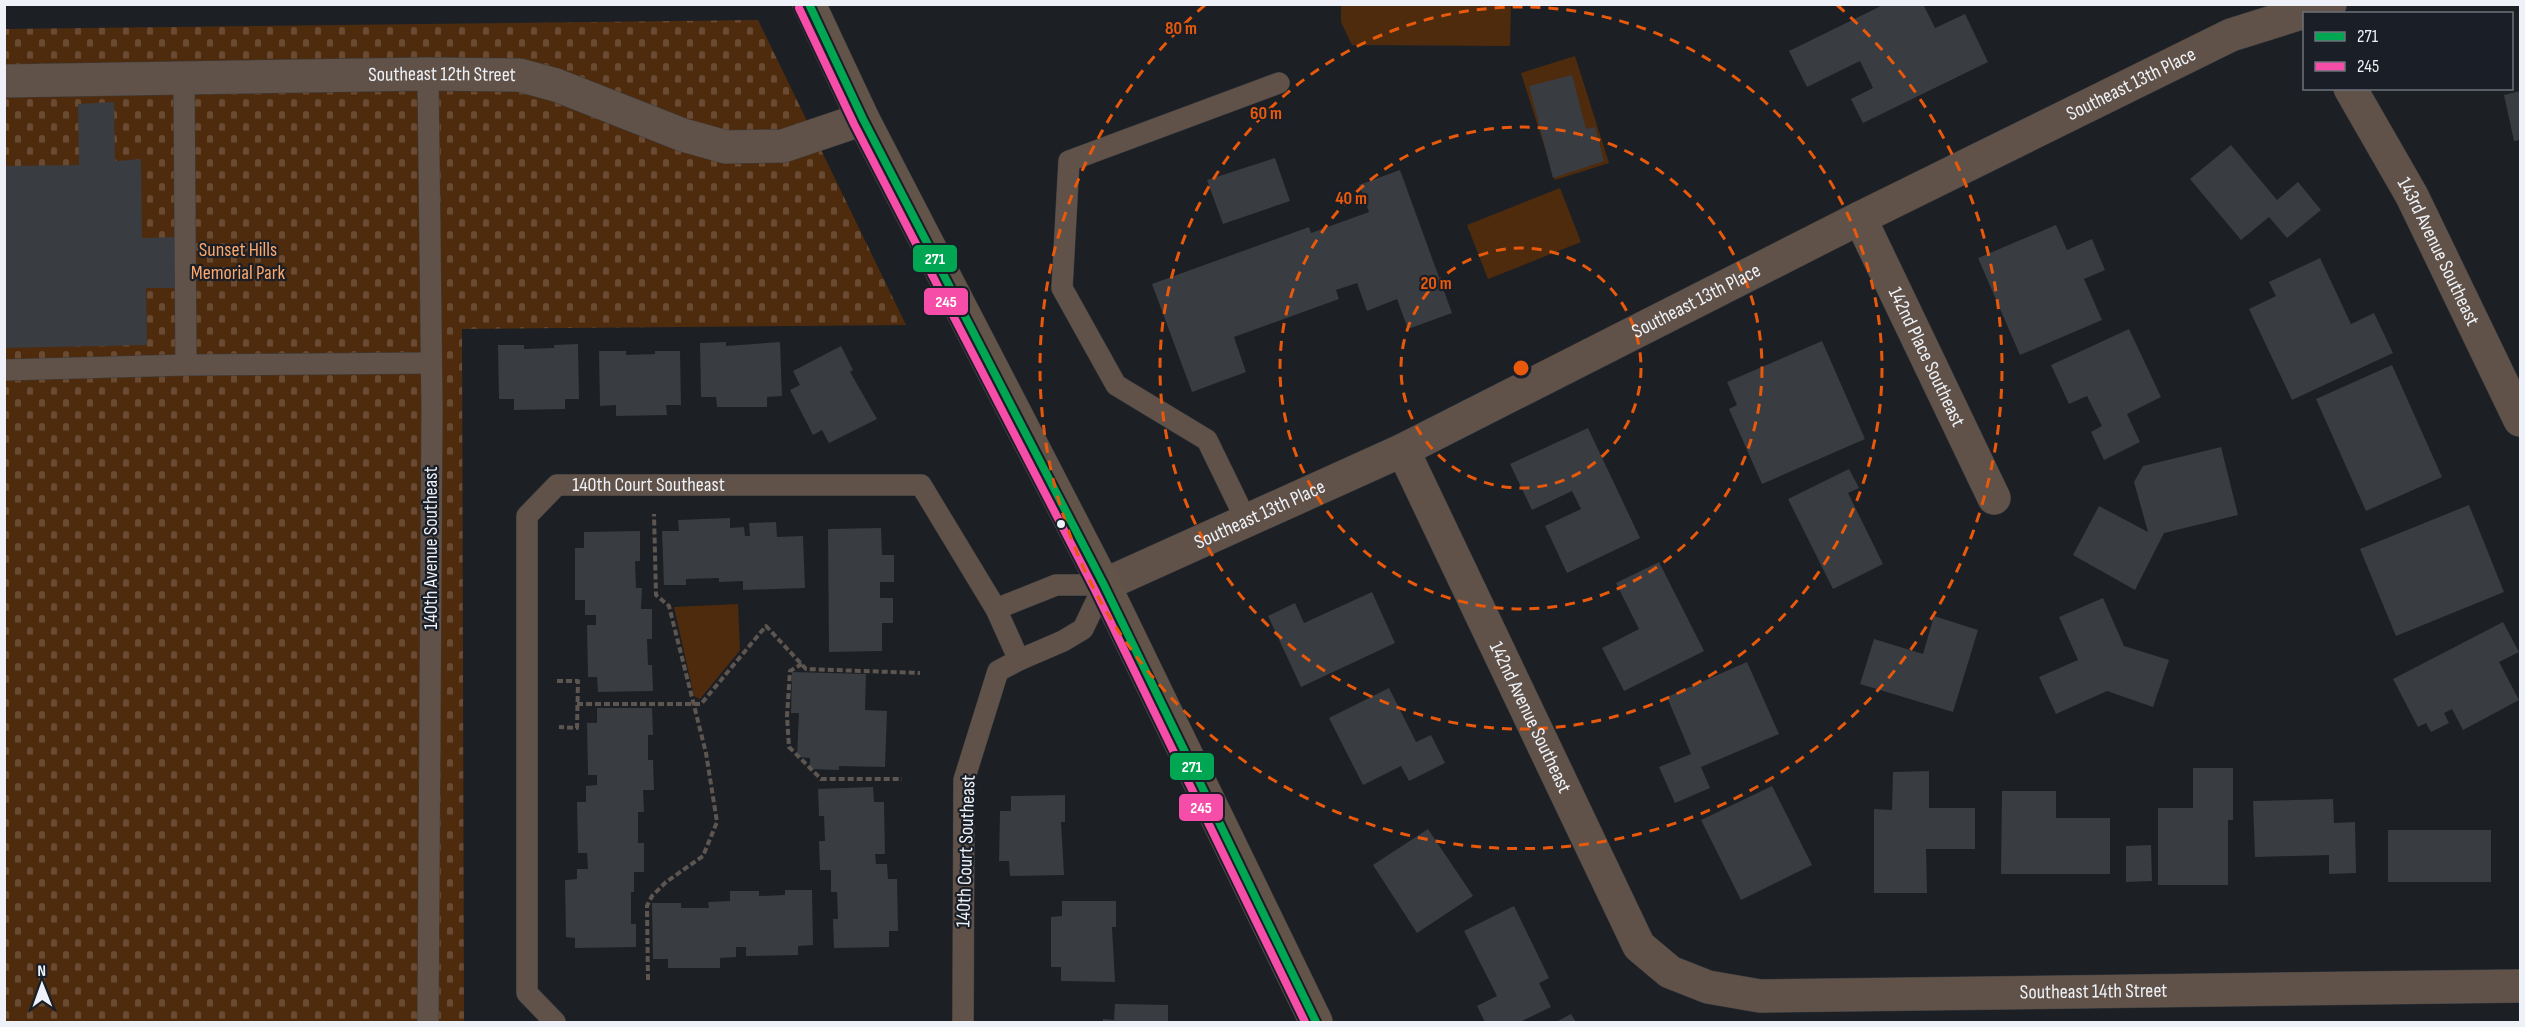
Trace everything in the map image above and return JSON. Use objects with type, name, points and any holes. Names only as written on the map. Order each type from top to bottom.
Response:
[{"type":"street","points":[[809,4],[863,119],[1104,585],[1316,1023]]},
{"type":"street","points":[[2304,12],[2330,4]]},
{"type":"street","points":[[2288,17],[2303,12]]},
{"type":"street","name":"Southeast 13th Place","points":[[1104,585],[1402,450],[1860,218],[2231,35],[2288,17]]},
{"type":"street","name":"Southeast 12th Street","points":[[4,81],[428,74],[519,75],[556,85],[683,135],[726,147],[783,146],[863,119]]},
{"type":"street","name":"143rd Avenue Southeast","points":[[2351,90],[2412,196],[2520,420]]},
{"type":"street","name":"142nd Place Southeast","points":[[1860,218],[1994,498]]},
{"type":"street","name":"142nd Avenue Southeast","points":[[1402,450],[1639,946],[1670,972]]},
{"type":"street","name":"Southeast 14th Street","points":[[1670,972],[1708,987],[1760,996],[2520,986]]},
{"type":"lane","name":"140th Avenue Southeast","points":[[428,74],[431,363],[428,1023]]},
{"type":"lane","points":[[183,77],[186,365]]},
{"type":"lane","points":[[1246,520],[1206,440],[1116,385],[1062,288],[1069,161],[1278,83]]},
{"type":"lane","points":[[4,370],[186,365],[431,363]]},
{"type":"lane","name":"140th Court Southeast","points":[[555,1023],[527,993],[527,516],[557,485],[921,485],[996,609],[1019,660]]},
{"type":"lane","points":[[996,609],[1056,585],[1104,585]]},
{"type":"lane","name":"140th Court Southeast","points":[[963,1023],[964,780],[998,671],[1063,642],[1083,629],[1104,585]]},
{"type":"path","points":[[648,980],[647,906],[652,896],[666,882],[703,856],[717,822],[706,753],[669,606],[656,595],[654,514]]},
{"type":"path","points":[[577,704],[701,704],[766,626],[806,669],[920,673]]},
{"type":"path","points":[[802,664],[790,671],[787,716],[789,747],[821,779],[902,779]]},
{"type":"path","points":[[550,681],[578,681],[577,728],[550,727]]},
{"type":"green space","points":[[1341,5],[1511,5],[1510,46],[1352,45],[1341,22]]},
{"type":"green space","name":"Sunset Hills Memorial Park","points":[[758,20],[906,325],[462,329],[464,1022],[5,1022],[4,29]]},
{"type":"green space","points":[[1575,56],[1609,163],[1555,180],[1521,73]]},
{"type":"green space","points":[[1560,188],[1581,242],[1488,279],[1467,225]]},
{"type":"green space","points":[[738,604],[740,650],[700,699],[694,696],[674,607]]},
{"type":"building","points":[[1885,4],[1923,4],[1935,28],[1965,14],[1988,62],[1863,123],[1851,99],[1873,88],[1860,61],[1807,87],[1789,51]]},
{"type":"building","points":[[1572,75],[1586,129],[1595,127],[1604,161],[1553,178],[1529,86]]},
{"type":"building","points":[[2520,91],[2520,140],[2514,141],[2504,95]]},
{"type":"building","points":[[114,102],[115,161],[141,159],[142,238],[175,237],[175,288],[146,288],[147,345],[4,348],[4,166],[79,165],[78,104]]},
{"type":"building","points":[[2231,145],[2277,200],[2298,182],[2321,210],[2287,238],[2269,217],[2241,240],[2190,179]]},
{"type":"building","points":[[1275,158],[1290,201],[1223,224],[1207,180]]},
{"type":"building","points":[[1400,170],[1452,313],[1408,329],[1397,299],[1367,311],[1357,283],[1336,290],[1339,299],[1234,337],[1246,372],[1192,392],[1152,284],[1309,227],[1311,233],[1369,212],[1359,185]]},
{"type":"building","points":[[2056,225],[2067,250],[2092,239],[2105,270],[2084,279],[2102,320],[2020,355],[1978,258]]},
{"type":"building","points":[[2320,258],[2351,324],[2374,313],[2393,353],[2292,400],[2249,309],[2276,296],[2269,282]]},
{"type":"building","points":[[2129,329],[2161,397],[2127,414],[2140,442],[2104,460],[2091,432],[2102,426],[2087,396],[2069,404],[2051,365]]},
{"type":"building","points":[[1822,341],[1865,439],[1762,484],[1729,409],[1737,405],[1727,382]]},
{"type":"building","points":[[726,342],[726,346],[780,342],[782,396],[767,397],[767,407],[717,407],[716,397],[701,397],[700,343]]},
{"type":"building","points":[[578,344],[579,399],[565,399],[565,409],[514,410],[514,399],[499,399],[498,345],[524,345],[524,349]]},
{"type":"building","points":[[841,346],[853,370],[850,372],[877,419],[829,443],[822,430],[813,435],[790,390],[800,385],[793,371]]},
{"type":"building","points":[[599,351],[626,351],[626,355],[655,354],[655,351],[680,351],[681,405],[666,405],[667,415],[616,416],[616,405],[600,406]]},
{"type":"building","points":[[2392,365],[2442,477],[2366,511],[2316,399]]},
{"type":"building","points":[[1588,428],[1640,538],[1567,573],[1545,526],[1581,509],[1572,491],[1532,510],[1510,464]]},
{"type":"building","points":[[2221,447],[2238,515],[2164,533],[2135,590],[2073,555],[2099,506],[2148,532],[2134,482],[2143,466]]},
{"type":"building","points":[[1849,469],[1859,488],[1848,493],[1883,564],[1833,589],[1788,499]]},
{"type":"building","points":[[2469,505],[2504,592],[2396,636],[2360,549]]},
{"type":"building","points":[[730,518],[730,528],[744,527],[745,536],[750,536],[749,523],[776,522],[777,537],[803,536],[805,588],[743,590],[743,581],[719,582],[719,578],[686,579],[686,585],[664,585],[662,531],[679,531],[678,520]]},
{"type":"building","points":[[881,528],[882,555],[894,555],[894,582],[880,582],[880,598],[893,598],[893,623],[882,623],[882,651],[829,652],[828,529]]},
{"type":"building","points":[[640,531],[640,561],[635,561],[636,588],[642,588],[641,609],[652,609],[652,639],[647,639],[648,665],[652,665],[653,691],[598,692],[597,677],[588,677],[587,625],[596,625],[596,615],[585,615],[585,600],[575,600],[575,548],[584,548],[584,532]]},
{"type":"building","points":[[1659,562],[1704,651],[1624,691],[1602,648],[1639,629],[1616,583]]},
{"type":"building","points":[[1372,592],[1395,643],[1301,687],[1268,616],[1295,603],[1304,623]]},
{"type":"building","points":[[2103,598],[2124,646],[2169,660],[2153,707],[2107,691],[2056,714],[2039,677],[2078,660],[2059,617]]},
{"type":"building","points":[[1934,616],[1978,630],[1953,712],[1860,684],[1874,639],[1923,654]]},
{"type":"building","points":[[2503,622],[2519,652],[2499,662],[2519,700],[2463,730],[2452,709],[2444,713],[2449,723],[2431,732],[2426,723],[2418,727],[2393,679]]},
{"type":"building","points":[[1747,662],[1779,734],[1701,767],[1710,788],[1675,803],[1659,767],[1691,754],[1667,697]]},
{"type":"building","points":[[792,672],[866,674],[865,710],[887,711],[885,767],[839,766],[839,770],[810,769],[810,758],[797,757],[799,713],[791,713]]},
{"type":"building","points":[[1389,688],[1416,742],[1431,735],[1445,763],[1409,781],[1401,766],[1363,785],[1329,718]]},
{"type":"building","points":[[597,708],[652,708],[653,735],[648,735],[648,760],[653,760],[654,790],[643,790],[644,812],[638,812],[638,843],[644,843],[644,872],[634,872],[634,892],[631,892],[631,924],[636,924],[636,947],[575,948],[575,938],[566,937],[565,880],[577,879],[577,869],[588,869],[587,853],[578,853],[577,802],[586,802],[586,786],[597,785],[597,775],[588,775],[587,723],[597,723]]},
{"type":"building","points":[[2193,768],[2233,768],[2233,820],[2228,820],[2228,885],[2158,885],[2158,808],[2193,808]]},
{"type":"building","points":[[1929,771],[1929,808],[1975,808],[1975,849],[1926,849],[1927,893],[1874,893],[1874,809],[1892,810],[1893,772]]},
{"type":"building","points":[[1772,786],[1812,865],[1741,900],[1701,820]]},
{"type":"building","points":[[873,787],[874,802],[884,802],[885,854],[875,854],[876,864],[887,864],[888,879],[897,879],[898,931],[889,931],[889,947],[834,948],[833,919],[838,919],[837,892],[831,892],[831,870],[820,870],[819,841],[825,841],[824,816],[819,816],[818,789]]},
{"type":"building","points":[[2002,791],[2056,791],[2056,818],[2110,818],[2110,874],[2001,874]]},
{"type":"building","points":[[1065,795],[1065,822],[1061,822],[1064,875],[1010,876],[1009,861],[999,861],[1000,811],[1011,811],[1011,796]]},
{"type":"building","points":[[2333,799],[2334,823],[2355,822],[2356,873],[2329,874],[2329,855],[2255,857],[2253,801]]},
{"type":"building","points":[[1428,829],[1473,896],[1417,933],[1373,865]]},
{"type":"building","points":[[2388,830],[2491,830],[2491,882],[2388,882]]},
{"type":"building","points":[[2151,845],[2152,881],[2126,882],[2126,846]]},
{"type":"building","points":[[785,890],[812,890],[813,945],[798,946],[798,955],[746,956],[746,947],[736,947],[736,957],[720,958],[720,968],[668,968],[668,959],[653,959],[652,903],[681,903],[681,908],[709,908],[708,902],[730,901],[730,891],[759,891],[759,896],[785,895]]},
{"type":"building","points":[[1062,901],[1116,901],[1116,927],[1112,927],[1115,982],[1061,981],[1061,967],[1051,967],[1051,917],[1062,916]]},
{"type":"building","points":[[1514,906],[1549,978],[1539,983],[1551,1007],[1520,1022],[1485,1022],[1477,1006],[1497,996],[1464,931]]},
{"type":"building","points":[[1115,1004],[1168,1005],[1168,1022],[1103,1022],[1103,1019],[1114,1020]]},
{"type":"building","points":[[1571,1014],[1576,1022],[1556,1022]]},
{"type":"transit line","name":"271","points":[[809,4],[863,119],[1104,585],[1316,1022]]},
{"type":"transit line","name":"245","points":[[799,8],[854,124],[1095,590],[1305,1022]]}]
